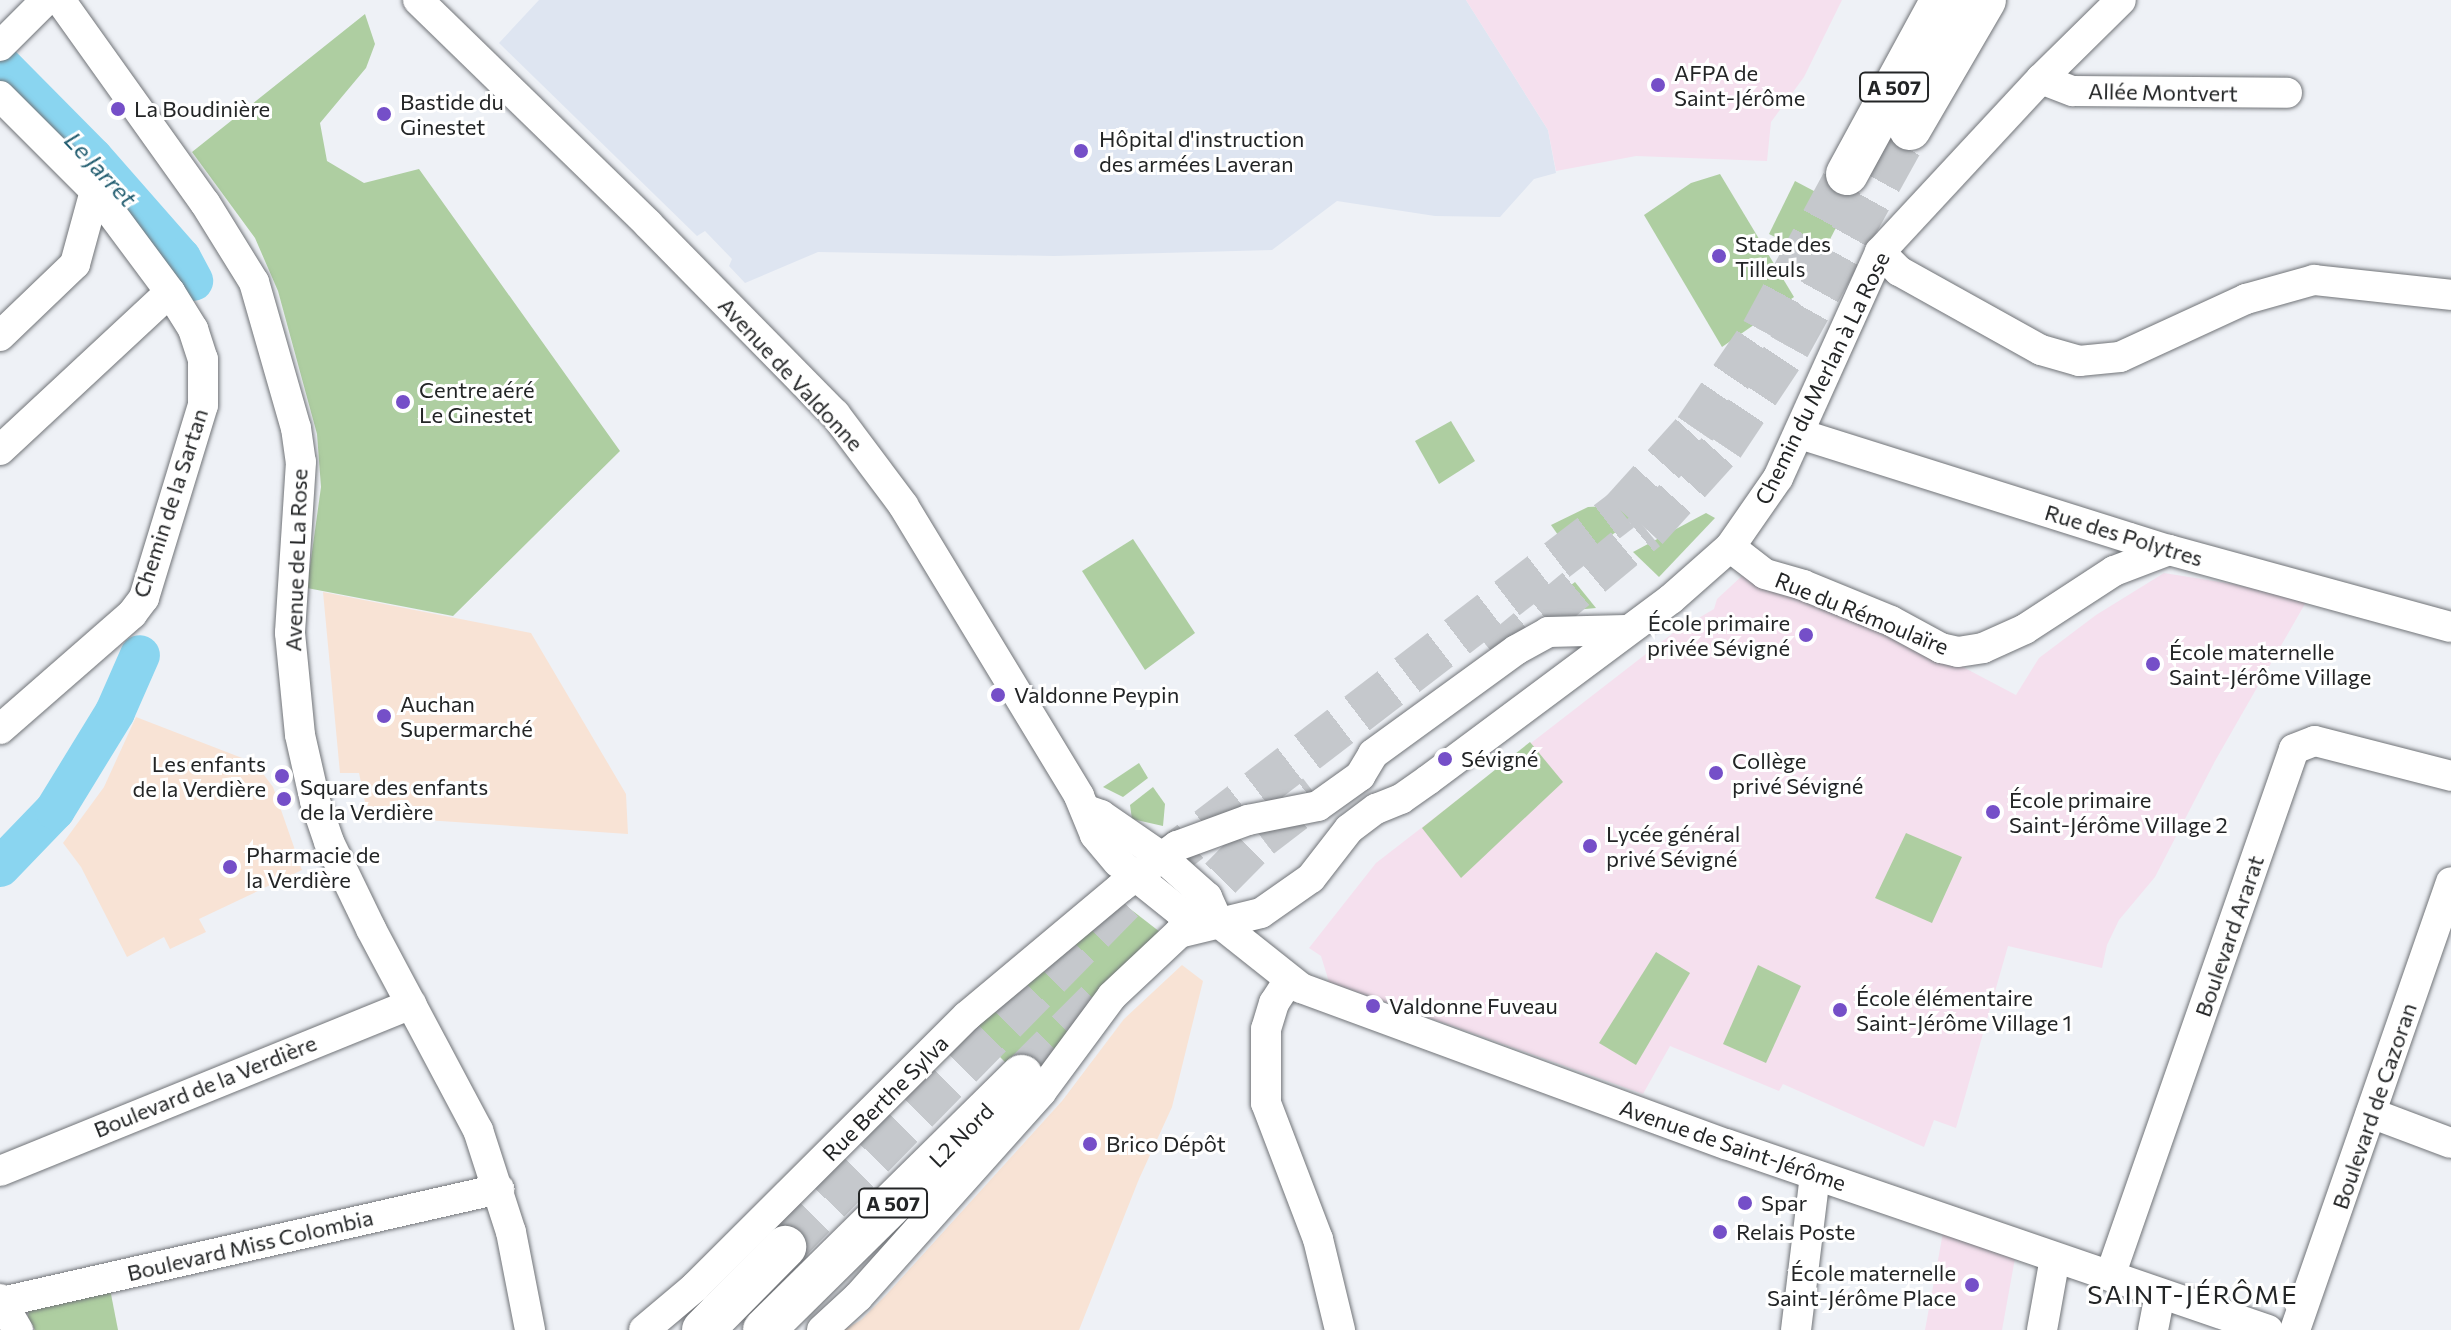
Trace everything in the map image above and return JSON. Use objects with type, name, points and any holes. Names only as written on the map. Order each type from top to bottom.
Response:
[{"type":"highway","name":"A 507","points":[[1847,174],[1942,0]]},
{"type":"highway","name":"A 507","points":[[1910,129],[1985,0]]},
{"type":"highway","name":"L2 Nord","points":[[764,1330],[1022,1076],[1000,1113],[801,1330]]},
{"type":"highway","points":[[703,1330],[785,1247]]},
{"type":"street","points":[[10,36],[46,0]]},
{"type":"street","name":"Avenue de La Rose","points":[[60,0],[205,203],[254,282],[296,428],[301,462],[290,633],[300,735],[315,801],[329,842],[478,1130],[499,1189],[530,1330]]},
{"type":"street","name":"Avenue de Valdonne","points":[[418,0],[648,224],[835,414],[903,505],[1087,810],[1095,835],[1135,876],[1179,911],[1218,922]]},
{"type":"street","name":"Chemin du Merlan à La Rose","points":[[2041,79],[2091,0]]},
{"type":"street","name":"Chemin du Merlan à La Rose","points":[[1218,922],[1243,920],[1261,913],[1311,878],[1349,829],[1376,809],[1401,799],[1428,780],[1671,599],[1730,547],[1763,504],[1800,434],[1880,252],[2041,79],[2121,0]]},
{"type":"street","name":"Allée Montvert","points":[[2041,79],[2073,91],[2287,93]]},
{"type":"street","name":"Chemin de la Sartan","points":[[0,96],[95,191],[170,292],[193,329],[203,359],[203,405],[144,598],[132,614],[0,729]]},
{"type":"street","points":[[0,336],[75,264],[95,191]]},
{"type":"street","points":[[1880,252],[1899,271],[2041,350],[2079,361],[2120,357],[2246,299],[2314,280],[2451,295]]},
{"type":"street","points":[[0,450],[170,292]]},
{"type":"street","name":"Rue des Polytres","points":[[1800,434],[2169,550],[2451,627]]},
{"type":"street","name":"Rue du Rémoulaïre","points":[[1730,547],[1765,574],[1803,585],[1891,621],[1941,648],[1958,652],[1983,648],[2025,629],[2114,571],[2169,550]]},
{"type":"street","points":[[1135,876],[1177,846],[1248,820],[1318,806],[1360,776],[1373,754],[1516,650],[1548,632],[1626,630]]},
{"type":"street","name":"Boulevard Ararat","points":[[2110,1276],[2294,749],[2315,741],[2451,776]]},
{"type":"street","name":"Avenue de Valdonne","points":[[1087,810],[1101,815],[1163,858],[1207,897],[1218,922]]},
{"type":"street","name":"Rue Berthe Sylva","points":[[644,1330],[695,1287],[967,1016],[1135,876]]},
{"type":"street","name":"Boulevard de Cazoran","points":[[2295,1330],[2451,882]]},
{"type":"street","points":[[822,1330],[858,1297],[1041,1092],[1112,996],[1179,933],[1218,922]]},
{"type":"street","name":"Avenue de Saint-Jérôme","points":[[1218,922],[1289,980],[1329,999],[1815,1175],[2268,1330]]},
{"type":"street","points":[[1289,980],[1274,1003],[1266,1029],[1266,1103],[1318,1239],[1340,1330]]},
{"type":"street","name":"Boulevard de la Verdière","points":[[0,1171],[411,1004]]},
{"type":"street","points":[[2371,1113],[2451,1143]]},
{"type":"street","points":[[1796,1330],[1815,1175]]},
{"type":"street","name":"Boulevard Miss Colombia","points":[[1,1301],[499,1189]]},
{"type":"street","points":[[2042,1330],[2055,1258]]},
{"type":"street","points":[[2153,1330],[2160,1294]]},
{"type":"street","points":[[1,1301],[18,1330]]},
{"type":"shaded area","name":"Hôpital d'instruction des armées Laveran","points":[[539,0],[1466,0],[1548,130],[1556,173],[1534,179],[1500,217],[1435,216],[1337,201],[1272,250],[1054,256],[818,252],[745,283],[729,266],[732,259],[705,231],[697,236],[499,43]]},
{"type":"shaded area","name":"AFPA de Saint-Jérôme","points":[[1466,0],[1842,0],[1804,77],[1771,122],[1767,161],[1636,156],[1556,171],[1548,130]]},
{"type":"shaded area","points":[[2164,573],[2233,584],[2306,602],[2215,761],[2155,877],[2119,920],[2107,945],[2102,968],[2008,946],[1956,1128],[1934,1120],[1924,1147],[1783,1084],[1779,1091],[1670,1046],[1643,1094],[1329,982],[1321,956],[1309,948],[1376,863],[1673,633],[1714,609],[1717,599],[1743,575],[1885,626],[2016,695],[2039,658],[2096,615]]},
{"type":"shaded area","points":[[323,592],[531,633],[626,794],[628,834],[368,816],[359,773],[340,773]]},
{"type":"shaded area","points":[[136,717],[255,763],[273,787],[302,870],[199,919],[206,932],[170,949],[164,937],[127,957],[81,867],[63,843],[104,787]]},
{"type":"shaded area","name":"Brico Dépôt","points":[[1182,965],[1203,981],[1172,1107],[1139,1179],[1079,1330],[844,1330],[861,1320],[887,1294],[1062,1101],[1124,1019]]},
{"type":"shaded area","name":"École maternelle Saint-Jérôme Place","points":[[1943,1233],[2015,1258],[2002,1330],[1925,1330]]},
{"type":"green space","points":[[365,14],[375,44],[366,68],[320,123],[327,161],[364,183],[419,169],[620,451],[453,616],[307,588],[321,487],[317,434],[278,291],[255,238],[192,152]]},
{"type":"green space","name":"Stade des Tilleuls","points":[[1720,174],[1794,297],[1722,347],[1644,215],[1691,183]]},
{"type":"green space","points":[[1795,181],[1846,208],[1820,259],[1769,234]]},
{"type":"green space","points":[[1451,421],[1475,461],[1439,484],[1415,441]]},
{"type":"green space","points":[[1652,504],[1577,562],[1551,525],[1588,507]]},
{"type":"green space","points":[[1706,513],[1715,518],[1659,577],[1633,552]]},
{"type":"green space","points":[[1133,539],[1195,633],[1145,670],[1082,571]]},
{"type":"green space","points":[[1575,582],[1596,608],[1543,613],[1542,607]]},
{"type":"green space","points":[[1530,742],[1563,782],[1461,878],[1422,828]]},
{"type":"green space","points":[[1139,763],[1148,778],[1123,797],[1103,787]]},
{"type":"green space","points":[[1153,787],[1165,804],[1163,826],[1132,819],[1130,805]]},
{"type":"green space","points":[[1906,833],[1962,857],[1932,923],[1875,898]]},
{"type":"green space","points":[[1120,901],[1160,932],[1033,1091],[970,1026]]},
{"type":"green space","points":[[1656,952],[1690,973],[1636,1065],[1599,1043]]},
{"type":"green space","points":[[1758,965],[1801,986],[1766,1063],[1723,1044]]},
{"type":"green space","points":[[110,1289],[118,1330],[35,1330],[28,1317],[29,1309]]},
{"type":"waterway","name":"Le Jarret","points":[[0,64],[93,158],[181,258],[193,281]]},
{"type":"waterway","name":"Le Jarret","points":[[0,867],[55,810],[115,712],[140,655]]},
{"type":"tunnel","points":[[1495,656],[1647,530],[1723,446],[1789,347],[1910,129]]},
{"type":"tunnel","points":[[785,1247],[1157,867],[1621,511],[1695,429],[1762,331],[1847,174]]},
{"type":"tunnel","points":[[1176,923],[1261,837],[1316,795]]},
{"type":"tunnel","points":[[1022,1076],[1109,989]]},
{"type":"place","name":"AFPA de Saint-Jérôme","points":[[1658,85]]},
{"type":"place","name":"La Boudinière","points":[[118,109]]},
{"type":"place","name":"Bastide du Ginestet","points":[[384,114]]},
{"type":"place","name":"Hôpital d'instruction des armées Laveran","points":[[1081,151]]},
{"type":"place","name":"Stade des Tilleuls","points":[[1719,256]]},
{"type":"place","name":"Centre aéré Le Ginestet","points":[[403,402]]},
{"type":"place","name":"École primaire privée Sévigné","points":[[1806,635]]},
{"type":"place","name":"École maternelle Saint-Jérôme Village","points":[[2153,664]]},
{"type":"place","name":"Valdonne Peypin","points":[[998,695]]},
{"type":"place","name":"Auchan Supermarché","points":[[384,716]]},
{"type":"place","name":"Sévigné","points":[[1445,759]]},
{"type":"place","name":"Collège privé Sévigné","points":[[1716,773]]},
{"type":"place","name":"Les enfants de la Verdière","points":[[282,776]]},
{"type":"place","name":"Square des enfants de la Verdière","points":[[284,799]]},
{"type":"place","name":"École primaire Saint-Jérôme Village 2","points":[[1993,812]]},
{"type":"place","name":"Lycée général privé Sévigné","points":[[1590,846]]},
{"type":"place","name":"Pharmacie de la Verdière","points":[[230,867]]},
{"type":"place","name":"Valdonne Fuveau","points":[[1373,1006]]},
{"type":"place","name":"École élémentaire Saint-Jérôme Village 1","points":[[1840,1010]]},
{"type":"place","name":"Brico Dépôt","points":[[1090,1144]]},
{"type":"place","name":"Spar","points":[[1745,1203]]},
{"type":"place","name":"Relais Poste","points":[[1720,1232]]},
{"type":"place","name":"École maternelle Saint-Jérôme Place","points":[[1972,1285]]},
{"type":"district","name":"SAINT-JÉRÔME","points":[[2193,1294]]}]
